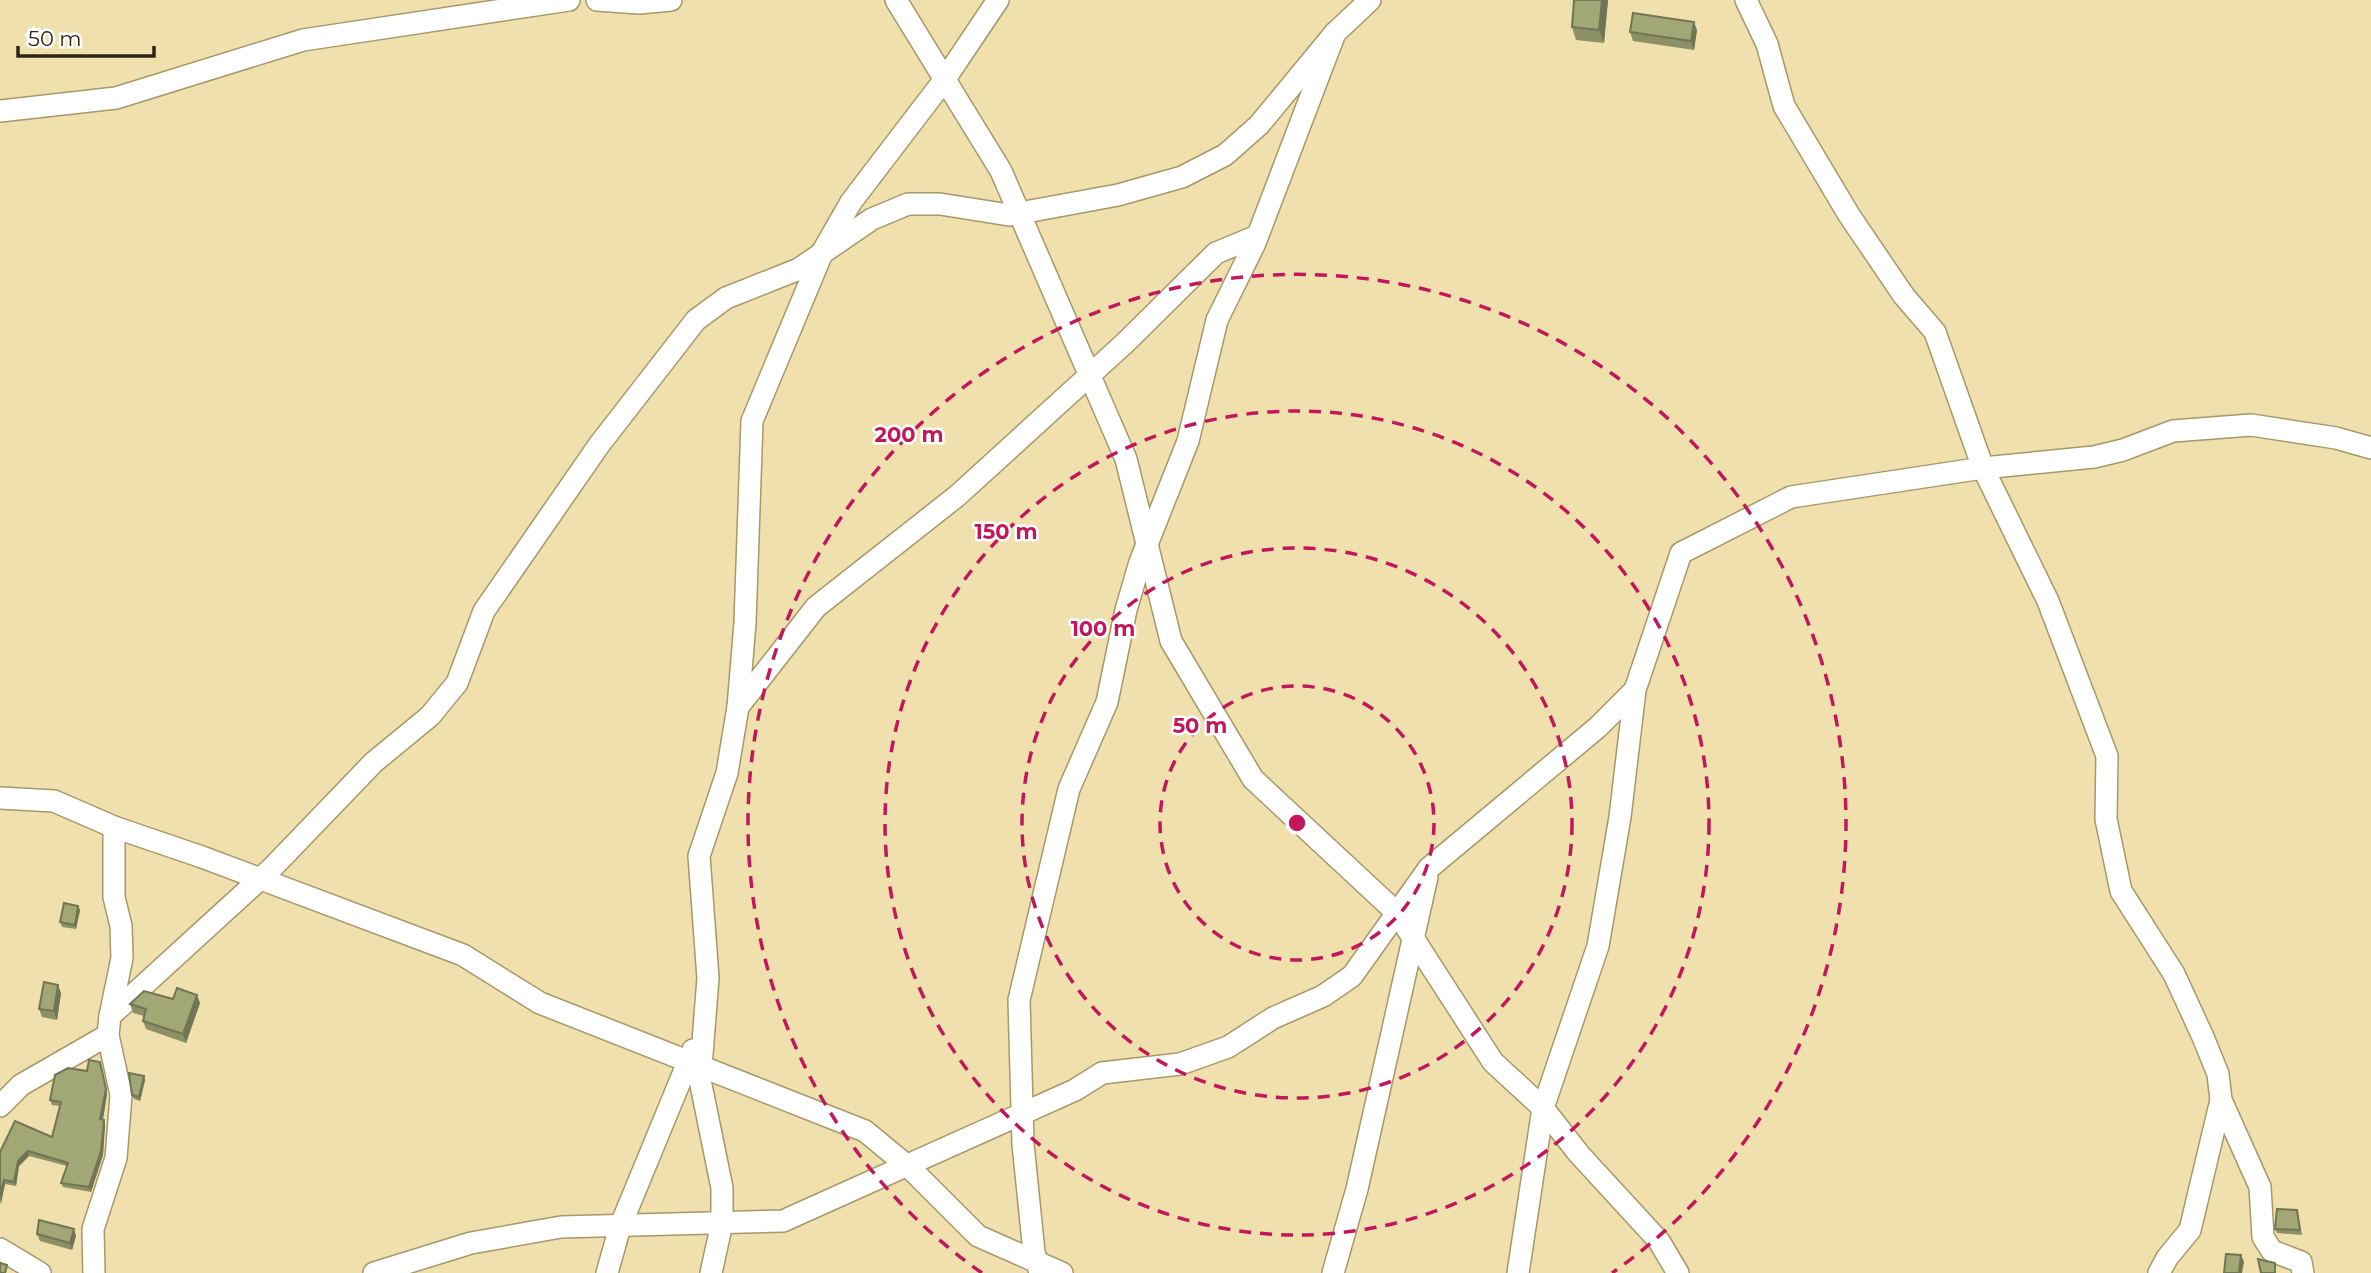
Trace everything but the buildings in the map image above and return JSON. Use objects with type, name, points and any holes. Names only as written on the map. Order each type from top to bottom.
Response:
[{"type":"street","points":[[0,111],[116,98],[303,40],[569,0]]},
{"type":"street","points":[[597,0],[639,3],[671,0]]},
{"type":"street","points":[[897,0],[1001,171],[1126,459],[1171,641],[1253,779],[1397,913],[1493,1062],[1543,1108],[1579,1154],[1658,1241],[1678,1273]]},
{"type":"street","points":[[607,1273],[620,1227],[673,1103],[694,1063],[704,1032],[708,978],[699,856],[727,773],[738,707],[745,623],[752,421],[823,251],[851,202],[945,79],[998,0]]},
{"type":"street","points":[[0,1106],[21,1085],[109,1025],[374,762],[430,716],[457,683],[484,611],[599,445],[696,320],[726,298],[799,269],[873,219],[908,204],[940,204],[1009,215],[1118,195],[1182,177],[1225,155],[1259,125],[1335,33],[1370,0]]},
{"type":"street","points":[[1746,0],[1767,44],[1784,106],[1849,215],[1904,296],[1935,332],[1983,468],[2048,601],[2107,756],[2106,818],[2121,891],[2174,974],[2218,1074],[2221,1100],[2260,1187],[2263,1237],[2272,1251],[2301,1262],[2303,1273]]},
{"type":"street","points":[[1038,1266],[1023,1144],[1019,1000],[1024,972],[1069,789],[1107,702],[1126,610],[1147,544],[1188,441],[1217,320],[1257,236],[1335,33]]},
{"type":"street","points":[[738,707],[816,607],[957,496],[1090,375],[1216,253],[1257,236]]},
{"type":"street","points":[[1518,1273],[1543,1108],[1598,946],[1620,817],[1635,690],[1681,553],[1791,497],[1983,468],[2094,457],[2123,450],[2173,431],[2251,425],[2336,438],[2371,448]]},
{"type":"street","points":[[374,1273],[471,1243],[561,1227],[783,1221],[1075,1090],[1102,1073],[1180,1064],[1228,1046],[1273,1018],[1323,996],[1352,976],[1429,868],[1598,727],[1635,690]]},
{"type":"street","points":[[0,798],[54,801],[114,827],[463,955],[540,1003],[865,1131],[906,1165],[978,1236],[1038,1266],[1062,1273]]},
{"type":"street","points":[[94,1273],[93,1229],[116,1158],[121,1095],[109,1025],[122,958],[121,926],[114,897],[114,827]]},
{"type":"street","points":[[1333,1273],[1357,1189],[1429,868]]},
{"type":"street","points":[[694,1063],[700,1080],[722,1188],[722,1223],[711,1273]]},
{"type":"street","points":[[2159,1273],[2167,1258],[2190,1230],[2221,1100]]},
{"type":"street","points":[[0,1250],[40,1273]]}]
